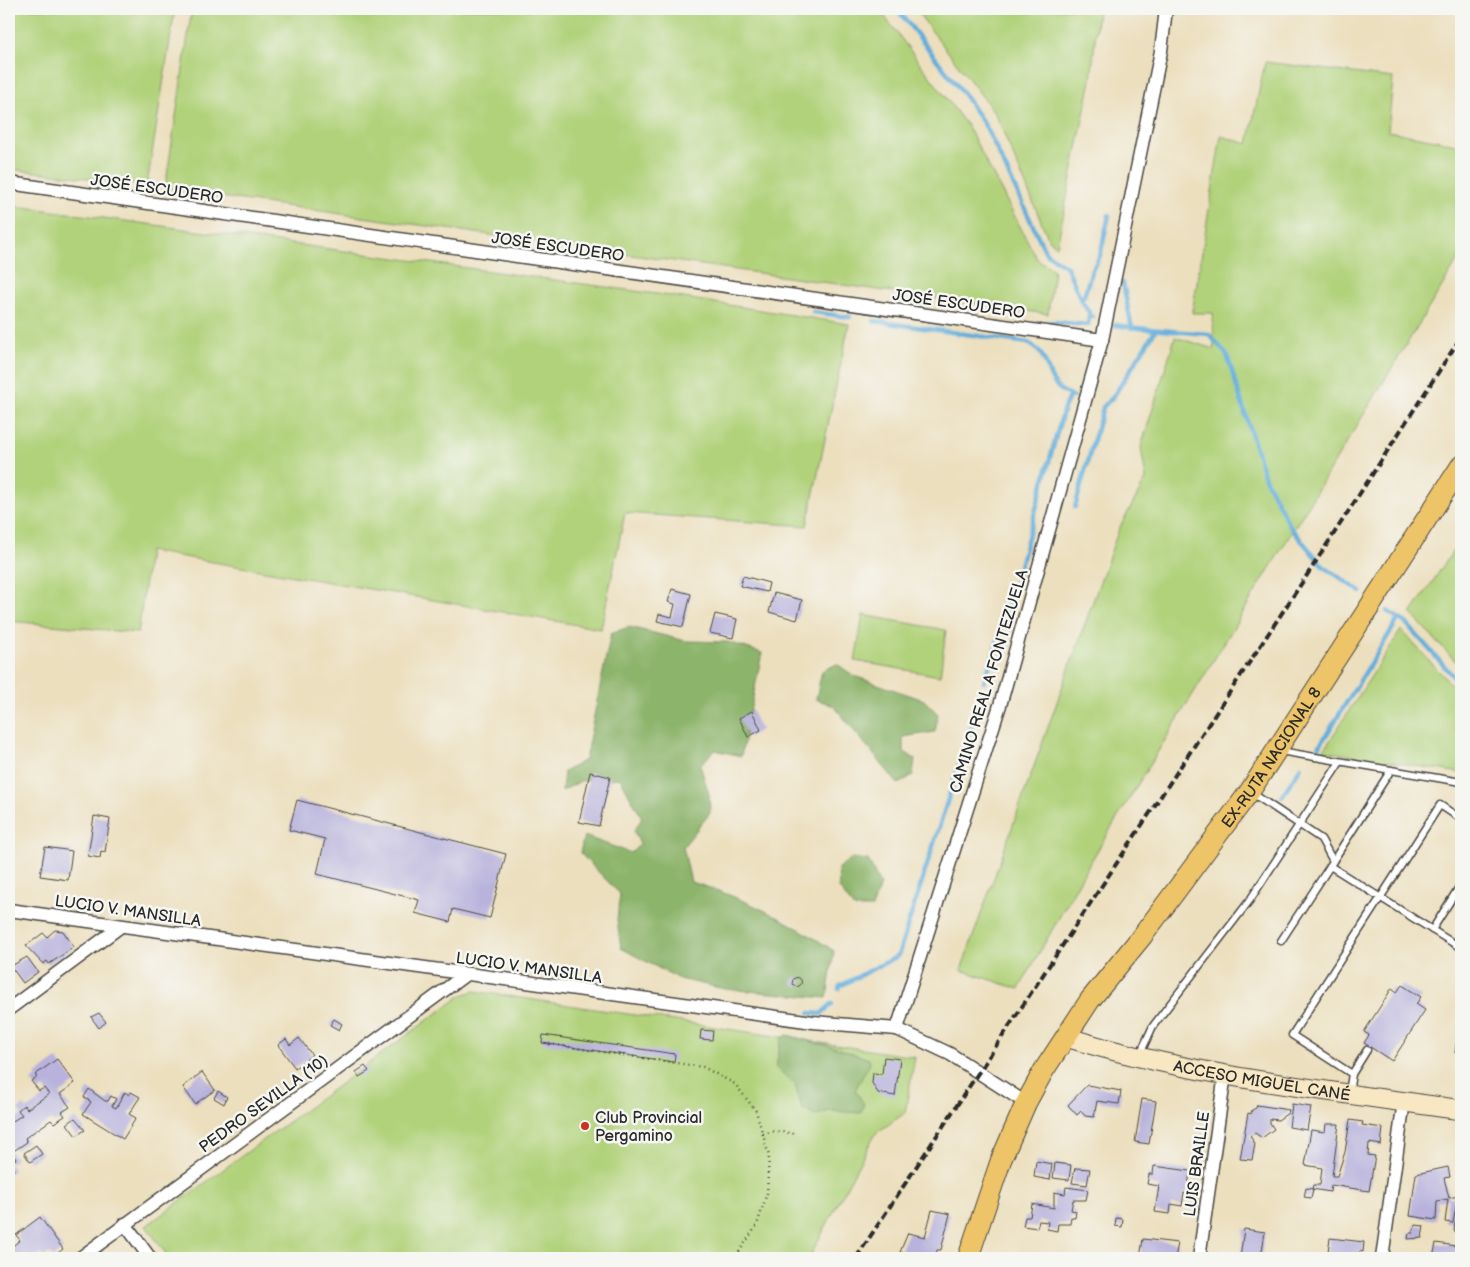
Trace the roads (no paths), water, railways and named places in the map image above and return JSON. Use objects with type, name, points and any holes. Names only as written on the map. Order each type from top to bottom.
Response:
[{"type":"main road","name":"EX-RUTA NACIONAL 8","points":[[968,1258],[1001,1160],[1026,1104],[1066,1037],[1090,1000],[1143,935],[1250,791],[1461,466]]},
{"type":"main road","name":"ACCESO MIGUEL CANÉ","points":[[1066,1037],[1101,1048],[1225,1074],[1461,1110]]},
{"type":"street","name":"CAMINO REAL A FONTEZUELA","points":[[897,1029],[1001,702],[1102,340],[1161,51],[1166,9]]},
{"type":"street","name":"JOSÉ ESCUDERO","points":[[9,183],[1102,340]]},
{"type":"street","name":"LUCIO V. MANSILLA","points":[[9,910],[813,1022],[897,1029],[950,1054],[1026,1104]]},
{"type":"street","points":[[9,1009],[121,926]]},
{"type":"street","name":"PEDRO SEVILLA (10)","points":[[80,1258],[465,975]]},
{"type":"street","name":"LUIS BRAILLE","points":[[1200,1258],[1225,1074]]},
{"type":"street","points":[[1382,1258],[1404,1101]]},
{"type":"street","points":[[125,1224],[150,1258]]},
{"type":"lane","points":[[1277,750],[1461,782]]},
{"type":"lane","points":[[1140,1056],[1153,1026],[1250,900],[1340,762]]},
{"type":"lane","points":[[1281,941],[1391,770]]},
{"type":"lane","points":[[1250,791],[1321,839],[1332,863],[1380,897],[1461,948]]},
{"type":"lane","points":[[1352,1074],[1292,1035],[1440,805],[1461,818]]},
{"type":"lane","points":[[1432,930],[1461,884]]},
{"type":"lane","points":[[1349,1093],[1352,1074],[1367,1050]]},
{"type":"waterway","points":[[897,9],[963,93],[986,127],[1046,253],[1067,267],[1081,300],[1092,317]]},
{"type":"waterway","points":[[1081,300],[1092,270],[1100,256],[1109,215]]},
{"type":"waterway","points":[[1123,283],[1132,328]]},
{"type":"waterway","points":[[813,312],[850,317]]},
{"type":"waterway","points":[[1034,325],[1054,322],[1088,325],[1089,315]]},
{"type":"waterway","points":[[874,321],[1028,343],[1042,355],[1055,384],[1070,395]]},
{"type":"waterway","points":[[1115,325],[1209,334],[1227,355],[1265,478],[1291,528],[1323,566],[1361,592]]},
{"type":"waterway","points":[[1075,507],[1103,407],[1113,397],[1155,331]]},
{"type":"waterway","points":[[984,682],[1005,620],[1064,408],[1070,395],[1074,397]]},
{"type":"waterway","points":[[1387,611],[1406,623],[1461,685]]},
{"type":"waterway","points":[[1317,750],[1399,618]]},
{"type":"waterway","points":[[839,989],[840,986],[898,956],[979,702]]},
{"type":"waterway","points":[[1282,796],[1301,767]]},
{"type":"waterway","points":[[810,1013],[821,1014],[832,1004]]},
{"type":"railway","points":[[856,1258],[1313,566],[1461,337]]},
{"type":"place","name":"Club Provincial Pergamino","points":[[585,1126]]}]
